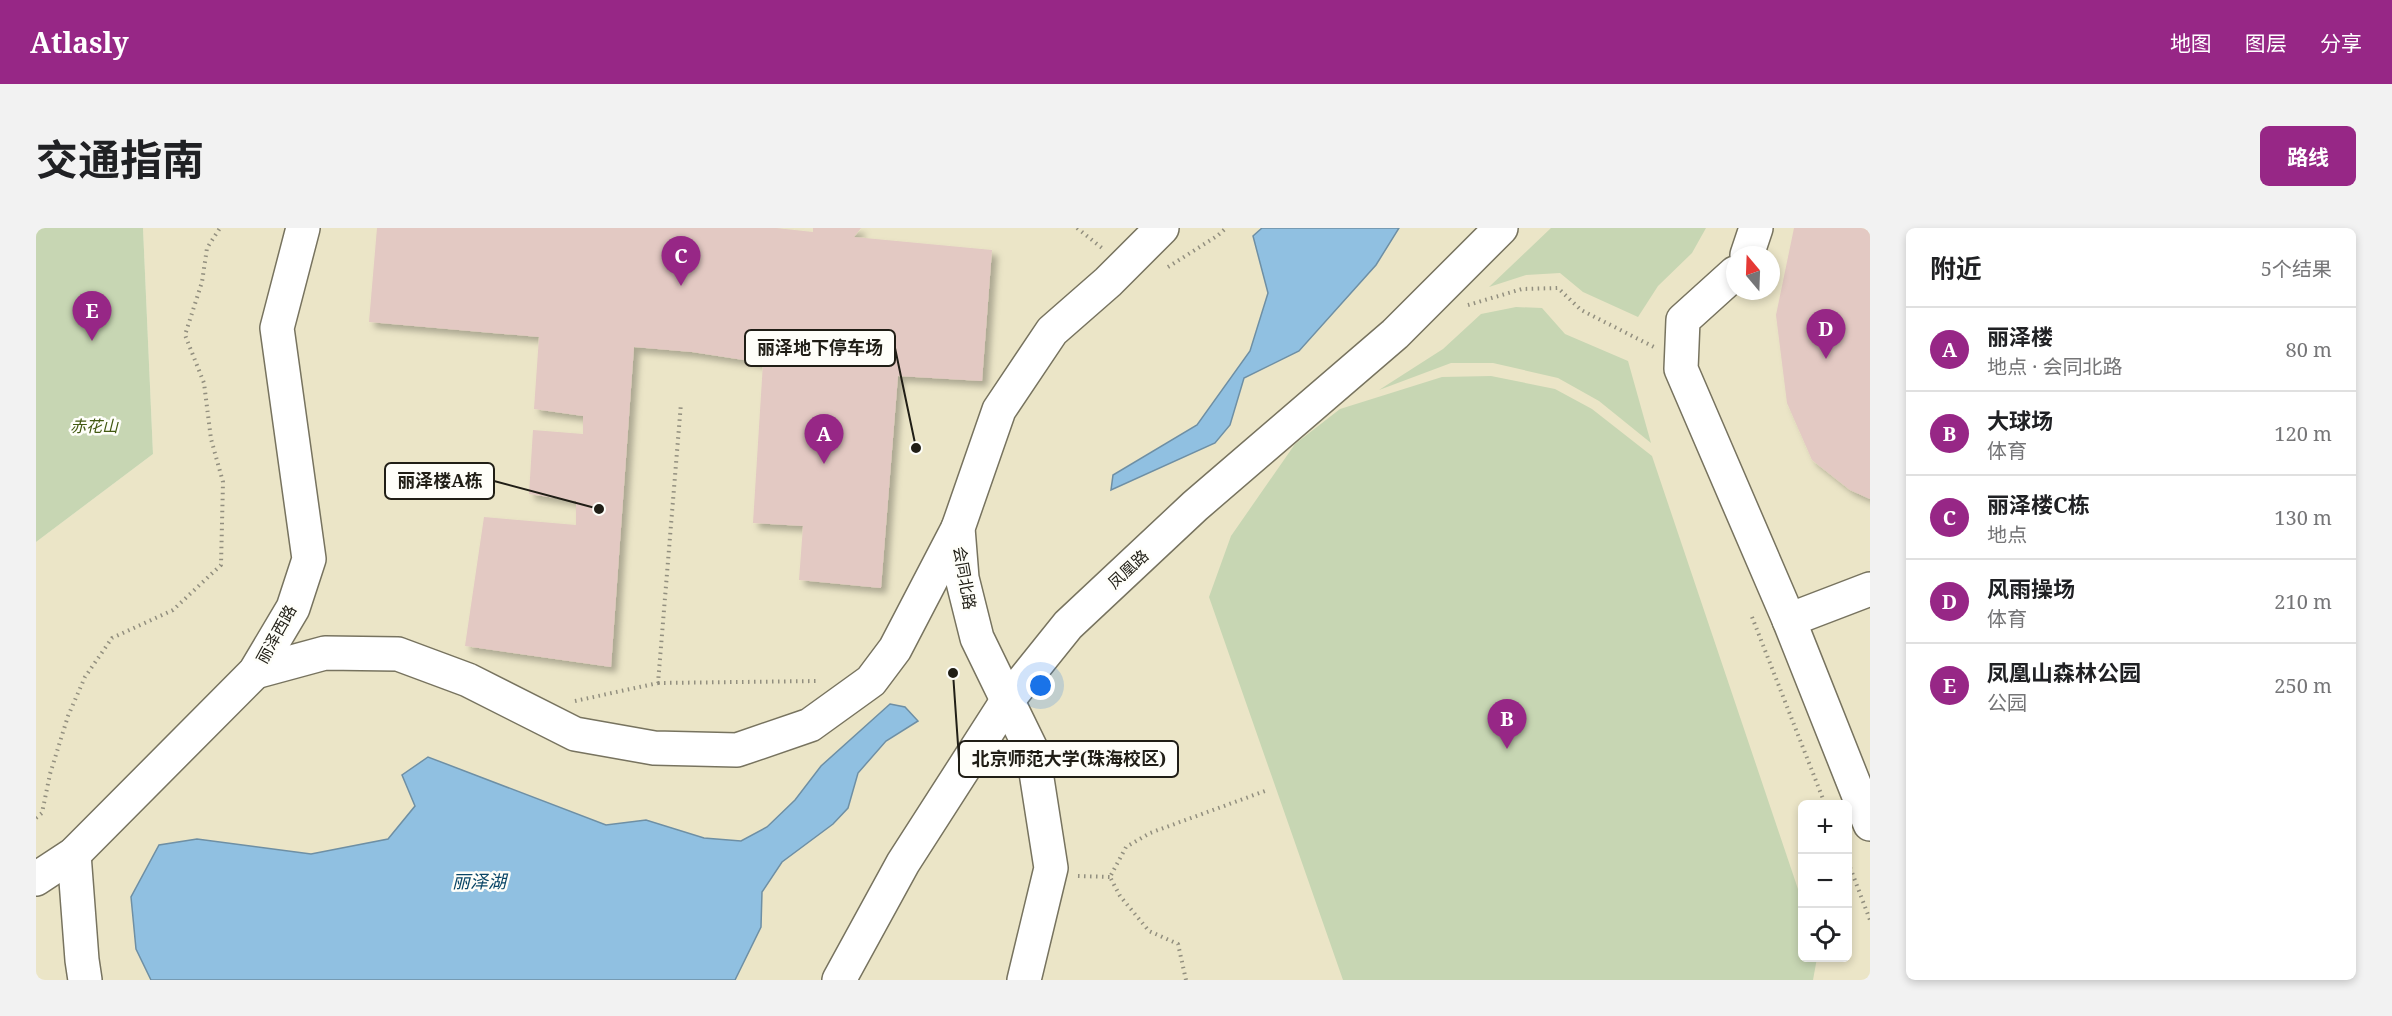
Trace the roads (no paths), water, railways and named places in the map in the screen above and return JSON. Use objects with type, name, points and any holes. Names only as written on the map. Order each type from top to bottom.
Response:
[{"type":"street","name":"丽泽西路","points":[[36,879],[74,854],[255,672],[293,608],[309,559],[277,327],[303,228]]},
{"type":"street","name":"会同北路","points":[[1024,980],[1052,868],[1033,753],[977,638],[962,578],[958,528],[999,410],[1052,331],[1108,282],[1162,228]]},
{"type":"street","name":"凤凰路","points":[[839,980],[903,863],[1007,701],[1068,625],[1195,506],[1395,334],[1501,228]]},
{"type":"street","points":[[1750,246],[1756,228]]},
{"type":"street","points":[[1726,281],[1683,320],[1681,369],[1789,620],[1870,824]]},
{"type":"street","points":[[255,672],[325,653],[398,654],[468,680],[575,734],[654,748],[737,750],[810,725],[871,681],[895,649],[958,528]]},
{"type":"street","points":[[1789,620],[1870,589]]},
{"type":"street","points":[[74,854],[85,980]]},
{"type":"water","points":[[1262,228],[1399,228],[1376,265],[1299,351],[1244,378],[1230,425],[1215,443],[1111,490],[1113,475],[1197,425],[1250,351],[1268,293],[1253,236]]},
{"type":"water","name":"丽泽湖","points":[[890,704],[905,707],[918,721],[886,741],[858,773],[848,808],[833,824],[782,862],[762,892],[761,927],[735,980],[151,980],[136,949],[131,897],[159,845],[197,839],[311,854],[388,839],[415,806],[402,775],[428,757],[606,825],[646,820],[704,838],[741,841],[767,827],[795,800],[821,766]]},
{"type":"place","name":"丽泽楼C栋","points":[[681,286]]},
{"type":"place","name":"凤凰山森林公园","points":[[92,341]]},
{"type":"place","name":"风雨操场","points":[[1826,359]]},
{"type":"place","name":"丽泽地下停车场","points":[[916,448]]},
{"type":"place","name":"丽泽楼","points":[[824,464]]},
{"type":"place","name":"丽泽楼A栋","points":[[599,509]]},
{"type":"place","name":"北京师范大学(珠海校区)","points":[[953,673]]},
{"type":"place","name":"大球场","points":[[1507,749]]},
{"type":"park label","name":"赤花山","points":[[94,426]]}]
